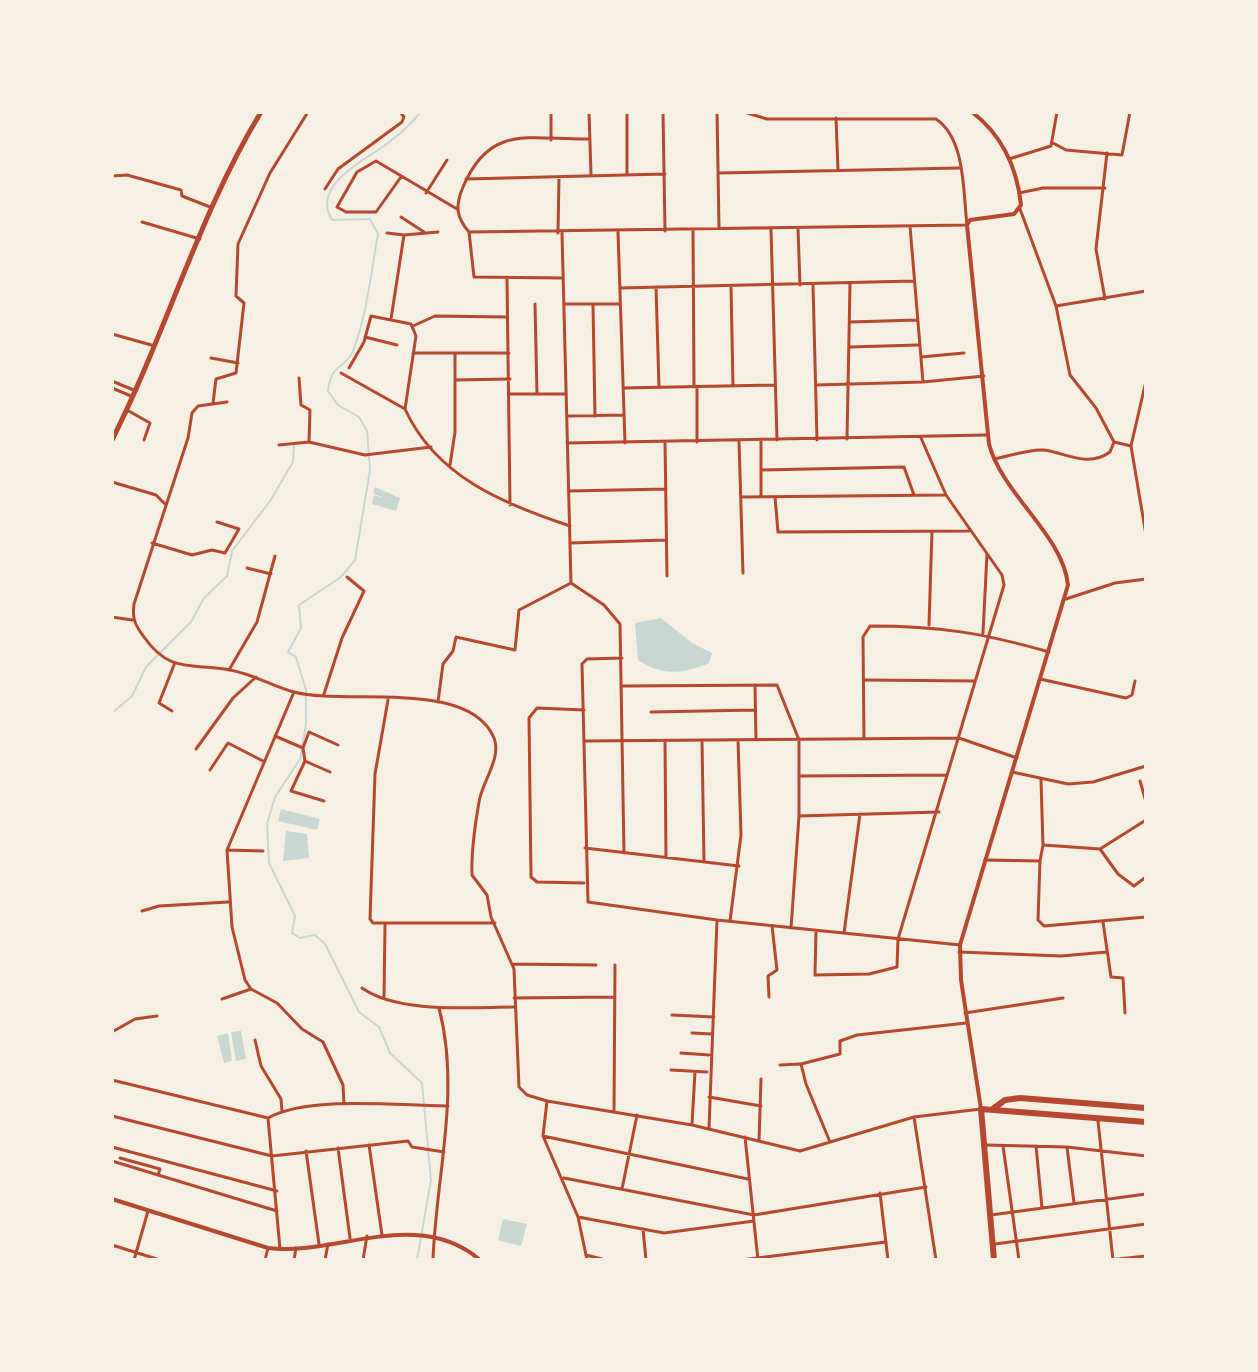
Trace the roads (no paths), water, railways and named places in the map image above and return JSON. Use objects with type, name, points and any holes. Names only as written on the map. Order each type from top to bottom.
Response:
[{"type":"highway","points":[[994,1108],[1005,1100],[1020,1098],[1146,1108]]},
{"type":"highway","points":[[994,1260],[981,1109],[1146,1122]]},
{"type":"main road","points":[[112,440],[129,411],[234,155],[261,112]]},
{"type":"street","points":[[213,403],[216,379],[236,373],[239,363],[244,303],[236,296],[238,244],[270,173],[308,112]]},
{"type":"street","points":[[325,189],[338,169],[402,122],[404,117],[400,112]]},
{"type":"street","points":[[551,112],[551,140]]},
{"type":"street","points":[[589,112],[591,175]]},
{"type":"street","points":[[627,112],[627,175]]},
{"type":"street","points":[[663,112],[665,231]]},
{"type":"street","points":[[717,112],[719,230]]},
{"type":"street","points":[[227,402],[198,406],[192,413],[188,438],[134,604],[133,620],[154,651],[174,665],[229,670],[306,694],[438,702],[468,710],[493,735],[495,753],[479,799],[472,875],[487,895],[512,964],[519,1087],[523,1093],[547,1101],[692,1125],[800,1151],[914,1117],[981,1109],[966,1023],[959,948],[1066,599],[1068,578],[994,459],[988,435],[968,224],[960,168],[950,136],[936,119],[767,119],[744,112]]},
{"type":"street","points":[[972,112],[994,130],[1009,159],[1019,193],[1020,209],[1056,306],[1070,375],[1096,408],[1114,442],[1131,446]]},
{"type":"street","points":[[1009,159],[1047,149],[1053,143],[1057,112]]},
{"type":"street","points":[[1053,143],[1066,150],[1123,154],[1130,112]]},
{"type":"street","points":[[836,118],[838,172]]},
{"type":"street","points":[[563,278],[477,279],[472,275],[469,232],[459,221],[457,209],[466,179],[482,154],[497,142],[589,139]]},
{"type":"street","points":[[1105,299],[1096,249],[1107,153]]},
{"type":"street","points":[[426,193],[447,160]]},
{"type":"street","points":[[401,177],[376,212],[346,212],[337,207],[357,172],[376,161],[457,209]]},
{"type":"street","points":[[719,173],[960,168]]},
{"type":"street","points":[[466,179],[665,174]]},
{"type":"street","points":[[112,176],[127,175],[181,190],[182,196],[214,208]]},
{"type":"street","points":[[559,177],[571,583]]},
{"type":"street","points":[[1019,193],[1043,188],[1105,188]]},
{"type":"street","points":[[469,232],[560,233],[968,224],[1014,214],[1020,209]]},
{"type":"street","points":[[401,217],[425,232]]},
{"type":"street","points":[[142,222],[201,239]]},
{"type":"street","points":[[910,226],[923,382]]},
{"type":"street","points":[[798,228],[800,285]]},
{"type":"street","points":[[771,229],[777,440]]},
{"type":"street","points":[[693,230],[697,442]]},
{"type":"street","points":[[387,233],[438,232]]},
{"type":"street","points":[[618,232],[625,443]]},
{"type":"street","points":[[391,319],[404,235]]},
{"type":"street","points":[[507,279],[510,505]]},
{"type":"street","points":[[620,288],[914,281]]},
{"type":"street","points":[[847,439],[850,284]]},
{"type":"street","points":[[813,285],[817,440]]},
{"type":"street","points":[[731,286],[733,386]]},
{"type":"street","points":[[656,287],[659,387]]},
{"type":"street","points":[[1056,306],[1146,291]]},
{"type":"street","points":[[535,304],[537,394]]},
{"type":"street","points":[[564,304],[620,304]]},
{"type":"street","points":[[593,305],[595,416]]},
{"type":"street","points":[[349,368],[365,337],[371,316],[413,326],[435,316],[508,317]]},
{"type":"street","points":[[850,322],[917,320]]},
{"type":"street","points":[[405,409],[413,353],[413,326]]},
{"type":"street","points":[[112,334],[155,346]]},
{"type":"street","points":[[365,337],[397,345]]},
{"type":"street","points":[[850,347],[920,345]]},
{"type":"street","points":[[413,353],[509,353]]},
{"type":"street","points":[[921,357],[964,353]]},
{"type":"street","points":[[450,465],[455,432],[455,354]]},
{"type":"street","points":[[211,358],[239,363]]},
{"type":"street","points":[[341,373],[405,409],[431,447],[472,486],[510,505],[570,526]]},
{"type":"street","points":[[816,385],[923,382],[984,376]]},
{"type":"street","points":[[299,378],[301,405],[310,410],[309,442]]},
{"type":"street","points":[[455,380],[510,379]]},
{"type":"street","points":[[112,381],[135,394]]},
{"type":"street","points":[[1146,381],[1131,446],[1146,535]]},
{"type":"street","points":[[623,388],[775,385]]},
{"type":"street","points":[[112,388],[135,394]]},
{"type":"street","points":[[510,394],[566,394]]},
{"type":"street","points":[[1138,408],[1146,408]]},
{"type":"street","points":[[129,411],[150,425],[144,440]]},
{"type":"street","points":[[567,416],[624,415]]},
{"type":"street","points":[[567,443],[988,435]]},
{"type":"street","points":[[816,931],[817,976],[869,974],[897,967],[898,939],[939,812],[1005,583],[946,495],[921,438]]},
{"type":"street","points":[[761,440],[761,497]]},
{"type":"street","points":[[739,441],[743,573]]},
{"type":"street","points":[[279,445],[309,442],[365,455],[431,447]]},
{"type":"street","points":[[665,442],[667,576]]},
{"type":"street","points":[[994,459],[1043,450],[1071,459],[1104,456],[1109,454],[1114,442]]},
{"type":"street","points":[[761,470],[904,467],[914,495]]},
{"type":"street","points":[[112,482],[156,495],[165,504]]},
{"type":"street","points":[[569,491],[666,489]]},
{"type":"street","points":[[741,497],[946,495]]},
{"type":"street","points":[[775,497],[778,532],[970,531]]},
{"type":"street","points":[[152,543],[192,555],[212,550],[225,553],[239,529],[217,522]]},
{"type":"street","points":[[929,625],[932,531]]},
{"type":"street","points":[[570,543],[666,540]]},
{"type":"street","points":[[983,633],[987,554]]},
{"type":"street","points":[[229,670],[257,622],[275,556]]},
{"type":"street","points":[[247,568],[271,574]]},
{"type":"street","points":[[325,694],[342,638],[364,591],[347,577]]},
{"type":"street","points":[[1066,599],[1115,583],[1146,579]]},
{"type":"street","points":[[571,583],[618,619],[623,686],[624,853]]},
{"type":"street","points":[[438,702],[443,664],[453,651],[456,637],[515,650],[519,610],[571,583]]},
{"type":"street","points":[[112,617],[133,620]]},
{"type":"street","points":[[864,739],[866,628],[929,625],[990,634],[1049,652]]},
{"type":"street","points":[[622,658],[583,662],[584,883],[585,899],[591,904],[959,948],[1061,956],[1107,952]]},
{"type":"street","points":[[172,711],[159,703],[174,665]]},
{"type":"street","points":[[196,749],[233,698],[256,677]]},
{"type":"street","points":[[1040,679],[1126,698],[1132,695],[1135,681]]},
{"type":"street","points":[[865,680],[975,681]]},
{"type":"street","points":[[755,685],[756,740]]},
{"type":"street","points":[[623,686],[777,685],[799,740],[799,816],[791,928]]},
{"type":"street","points":[[294,692],[227,850],[228,902],[242,972],[251,989],[277,1003],[302,1029],[323,1042],[342,1081],[344,1104]]},
{"type":"street","points":[[388,699],[375,774],[368,916],[373,923],[495,923]]},
{"type":"street","points":[[584,710],[537,708],[529,718],[531,877],[537,882],[584,883]]},
{"type":"street","points":[[651,712],[755,710]]},
{"type":"street","points":[[324,801],[291,791],[305,761],[301,747],[309,732],[338,745]]},
{"type":"street","points":[[275,736],[301,747]]},
{"type":"street","points":[[585,741],[959,738],[1017,758]]},
{"type":"street","points":[[665,740],[666,857]]},
{"type":"street","points":[[702,740],[704,861]]},
{"type":"street","points":[[730,921],[739,866],[738,740]]},
{"type":"street","points":[[210,770],[228,743],[264,762]]},
{"type":"street","points":[[305,761],[330,772]]},
{"type":"street","points":[[1012,772],[1068,784],[1093,782],[1146,766]]},
{"type":"street","points":[[799,776],[949,775]]},
{"type":"street","points":[[1041,780],[1043,845],[1038,920],[1042,925],[1146,917]]},
{"type":"street","points":[[1140,781],[1146,802]]},
{"type":"street","points":[[799,816],[939,812]]},
{"type":"street","points":[[844,934],[860,814]]},
{"type":"street","points":[[1043,845],[1100,849],[1146,820]]},
{"type":"street","points":[[585,848],[739,866]]},
{"type":"street","points":[[1100,849],[1118,874],[1134,886],[1146,877]]},
{"type":"street","points":[[227,850],[263,851]]},
{"type":"street","points":[[985,860],[1040,861]]},
{"type":"street","points":[[142,911],[159,906],[228,902]]},
{"type":"street","points":[[709,1129],[717,920]]},
{"type":"street","points":[[1103,922],[1111,977],[1123,978],[1125,1013]]},
{"type":"street","points":[[384,997],[385,923]]},
{"type":"street","points":[[769,997],[768,976],[777,970],[772,926]]},
{"type":"street","points":[[512,964],[596,965]]},
{"type":"street","points":[[614,1112],[615,965]]},
{"type":"street","points":[[362,988],[384,997],[439,1008],[514,1007]]},
{"type":"street","points":[[222,999],[251,989]]},
{"type":"street","points":[[514,998],[614,997]]},
{"type":"street","points":[[965,1013],[1063,998]]},
{"type":"street","points":[[433,1260],[448,1106],[448,1044],[439,1008]]},
{"type":"street","points":[[672,1015],[714,1017]]},
{"type":"street","points":[[112,1032],[135,1019],[157,1016]]},
{"type":"street","points":[[780,1065],[801,1064],[840,1054],[840,1041],[857,1035],[966,1023]]},
{"type":"street","points":[[692,1033],[712,1034]]},
{"type":"street","points":[[255,1040],[261,1066],[281,1099],[282,1111]]},
{"type":"street","points":[[681,1053],[711,1055]]},
{"type":"street","points":[[801,1064],[830,1142]]},
{"type":"street","points":[[671,1070],[709,1072]]},
{"type":"street","points":[[692,1125],[695,1072]]},
{"type":"street","points":[[759,1141],[761,1079]]},
{"type":"street","points":[[112,1080],[268,1118],[282,1111],[344,1104],[448,1106]]},
{"type":"street","points":[[709,1097],[761,1106]]},
{"type":"street","points":[[547,1101],[543,1136],[564,1178],[578,1217],[586,1257],[606,1260]]},
{"type":"street","points":[[622,1189],[637,1115]]},
{"type":"street","points":[[112,1117],[272,1156],[408,1141],[412,1147],[444,1152]]},
{"type":"street","points":[[914,1117],[936,1260]]},
{"type":"street","points":[[1098,1117],[1111,1260],[1146,1256]]},
{"type":"street","points":[[268,1118],[280,1249]]},
{"type":"street","points":[[543,1136],[748,1179]]},
{"type":"street","points":[[745,1137],[758,1259]]},
{"type":"street","points":[[369,1145],[382,1235]]},
{"type":"street","points":[[983,1145],[1067,1147],[1146,1156]]},
{"type":"street","points":[[1003,1146],[1019,1260]]},
{"type":"street","points":[[1036,1146],[1042,1208]]},
{"type":"street","points":[[112,1147],[277,1191]]},
{"type":"street","points":[[1067,1147],[1074,1204]]},
{"type":"street","points":[[338,1148],[350,1238]]},
{"type":"street","points":[[306,1151],[319,1244]]},
{"type":"street","points":[[120,1158],[160,1169],[158,1175]]},
{"type":"street","points":[[112,1161],[277,1211]]},
{"type":"street","points":[[564,1178],[754,1218]]},
{"type":"street","points":[[578,1217],[643,1229],[681,1232],[880,1193],[926,1187]]},
{"type":"street","points":[[880,1193],[888,1260]]},
{"type":"street","points":[[990,1215],[1146,1194]]},
{"type":"street","points":[[112,1199],[268,1248],[296,1248],[382,1235],[434,1239],[454,1244],[480,1260]]},
{"type":"street","points":[[134,1260],[148,1211]]},
{"type":"street","points":[[993,1244],[1146,1224]]},
{"type":"street","points":[[643,1229],[646,1260]]},
{"type":"street","points":[[363,1260],[367,1236]]},
{"type":"street","points":[[741,1260],[886,1242]]},
{"type":"street","points":[[325,1260],[329,1243]]},
{"type":"street","points":[[112,1245],[160,1260]]},
{"type":"street","points":[[265,1260],[268,1248]]},
{"type":"street","points":[[294,1260],[296,1248]]},
{"type":"waterway","points":[[417,1260],[431,1180],[422,1083],[390,1053],[379,1027],[359,1012],[325,944],[315,935],[300,938],[292,933],[295,916],[269,863],[267,824],[275,797],[300,759],[306,725],[306,690],[296,657],[288,652],[301,628],[299,605],[341,577],[355,560],[370,470],[367,431],[359,417],[338,405],[328,391],[332,375],[350,357],[358,337],[378,234],[370,219],[332,220],[327,208],[328,196],[342,176],[394,138],[421,112]]},
{"type":"waterway","points":[[112,713],[132,696],[146,667],[191,622],[204,598],[227,576],[232,551],[270,501],[293,462],[294,445]]}]
